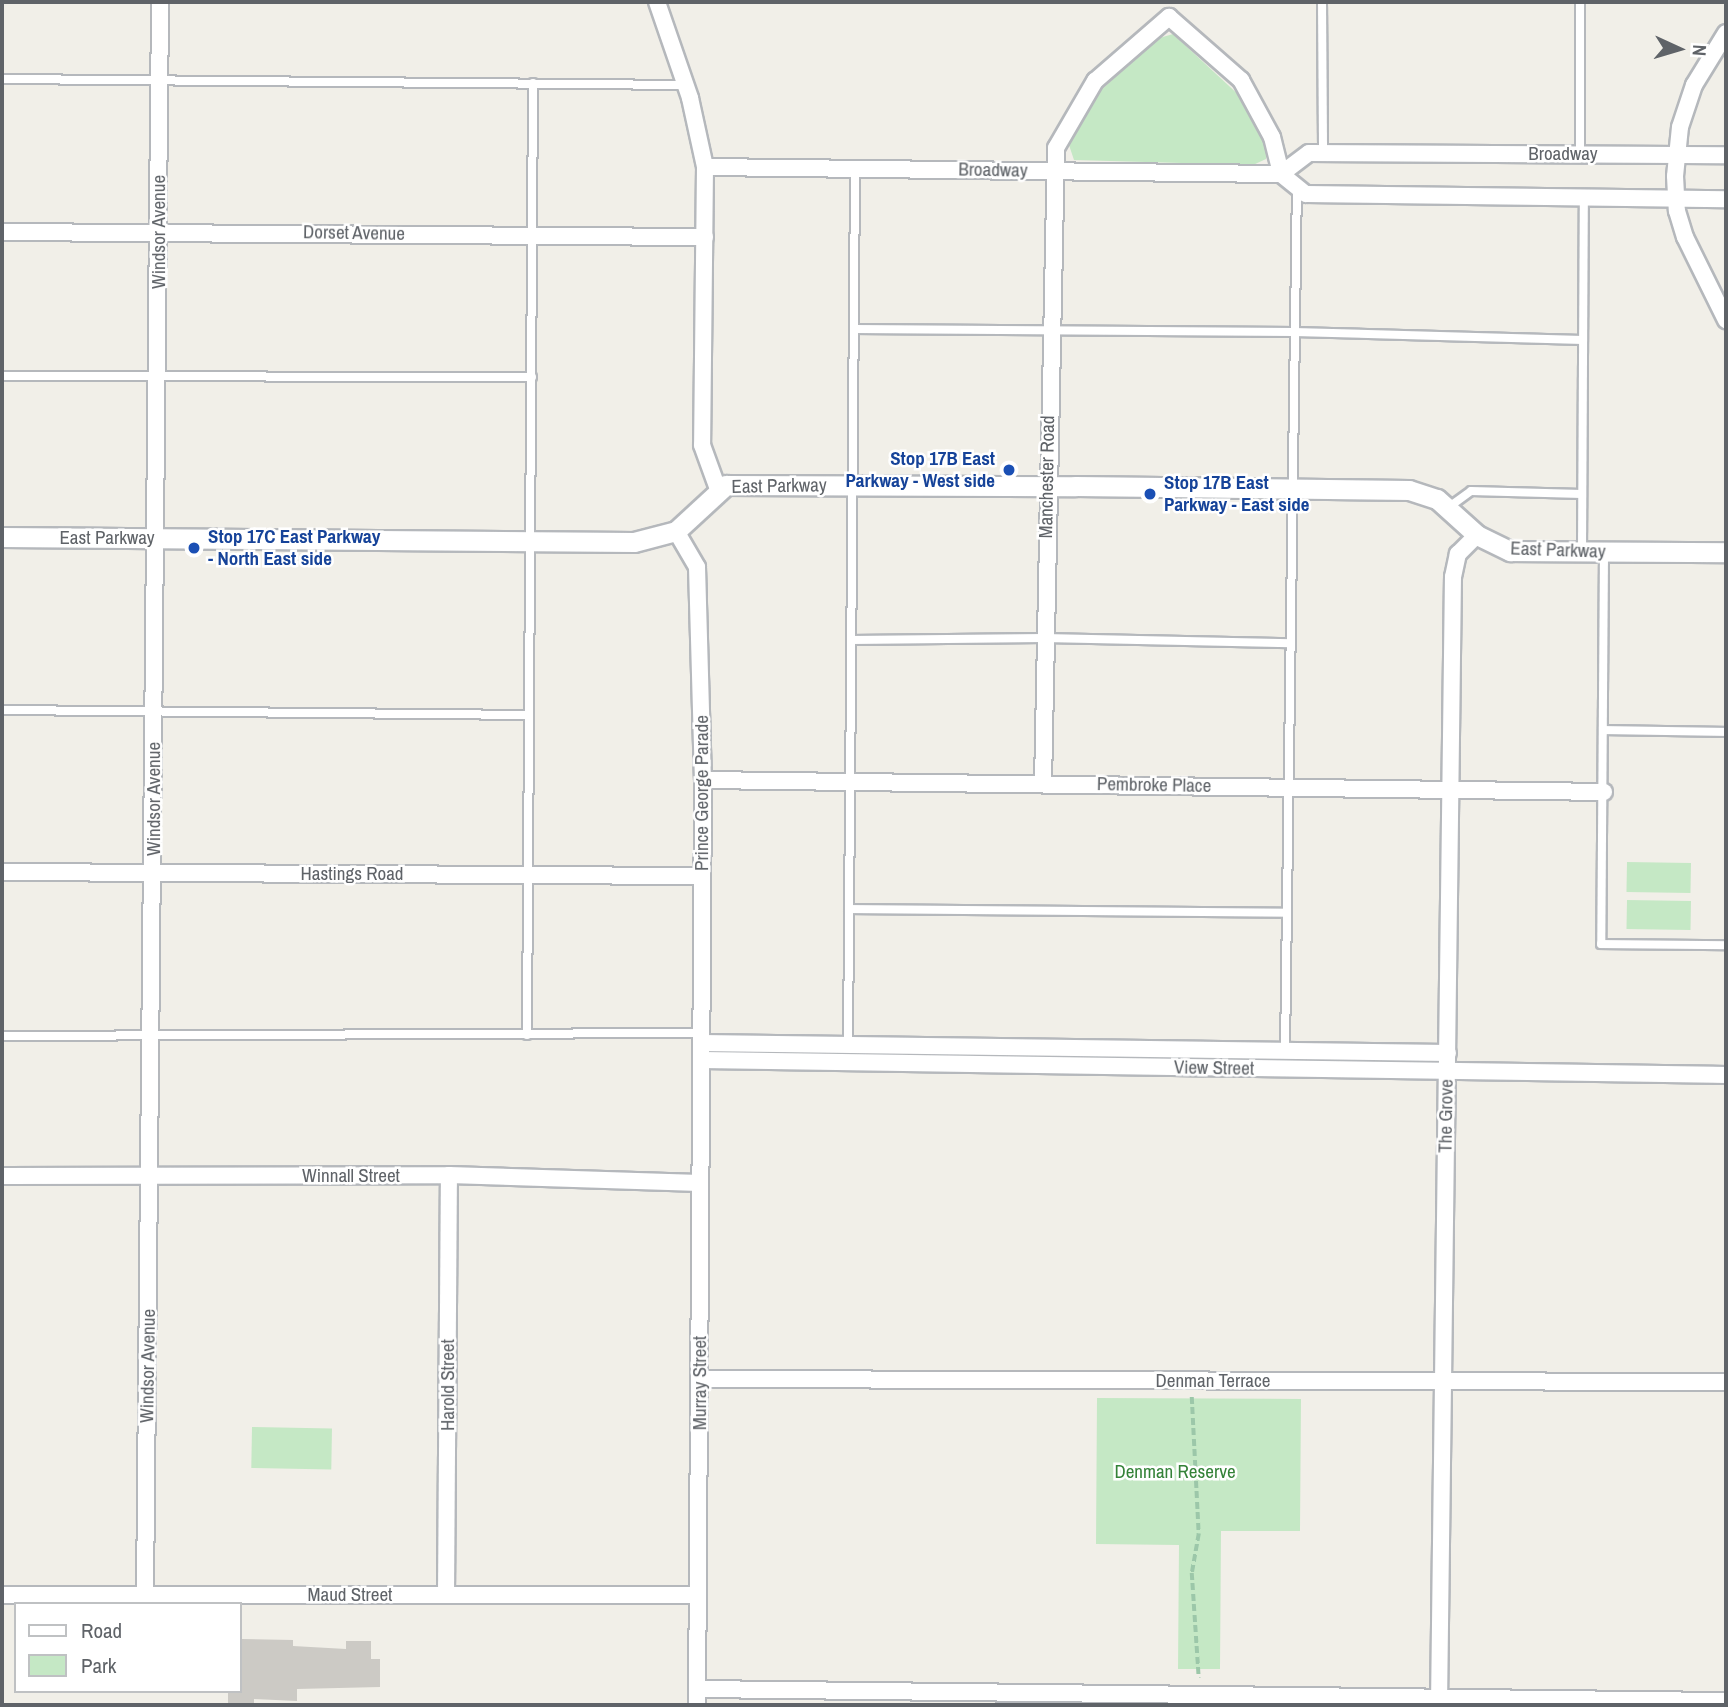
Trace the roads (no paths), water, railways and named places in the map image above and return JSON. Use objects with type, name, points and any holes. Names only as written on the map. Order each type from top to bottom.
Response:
[{"type":"street","name":"Windsor Avenue","points":[[145,1595],[154,873],[160,2]]},
{"type":"street","points":[[657,2],[686,85],[705,167],[702,444],[718,488]]},
{"type":"street","points":[[1169,9],[1241,80],[1272,137],[1281,174],[1306,194],[1726,199]]},
{"type":"street","name":"Manchester Road","points":[[1043,784],[1052,171],[1056,148],[1095,81],[1169,9]]},
{"type":"street","points":[[1726,33],[1695,85],[1680,127],[1676,155],[1676,198],[1699,270],[1726,320]]},
{"type":"street","name":"Broadway","points":[[705,167],[1281,174],[1308,153],[1726,155]]},
{"type":"street","name":"Dorset Avenue","points":[[2,232],[705,237]]},
{"type":"street","name":"East Parkway","points":[[2,537],[634,542],[677,531],[718,488],[850,485],[1292,488],[1409,490],[1449,507],[1477,535],[1510,551],[1726,552]]},
{"type":"street","name":"Prince George Parade","points":[[677,531],[697,566],[704,780],[702,1060]]},
{"type":"street","name":"The Grove","points":[[1439,1703],[1453,577],[1458,555],[1477,535]]},
{"type":"street","name":"Pembroke Place","points":[[704,780],[1604,792]]},
{"type":"street","name":"Hastings Road","points":[[2,872],[702,876]]},
{"type":"street","name":"View Street","points":[[702,1038],[848,1046],[1448,1054]]},
{"type":"street","name":"View Street","points":[[702,1060],[1726,1075]]},
{"type":"street","name":"Murray Street","points":[[697,1697],[702,1060]]},
{"type":"street","name":"Winnall Street","points":[[2,1176],[449,1175],[700,1183]]},
{"type":"street","name":"Harold Street","points":[[446,1595],[449,1175]]},
{"type":"street","name":"Denman Terrace","points":[[700,1379],[1726,1382]]},
{"type":"street","name":"Maud Street","points":[[2,1595],[698,1595]]},
{"type":"street","points":[[697,1697],[1113,1700],[1198,1696],[1439,1703],[1726,1701]]},
{"type":"lane","points":[[1322,2],[1323,153]]},
{"type":"lane","points":[[1580,2],[1580,154]]},
{"type":"lane","points":[[2,79],[686,85]]},
{"type":"lane","points":[[527,1035],[533,83]]},
{"type":"lane","points":[[848,1046],[850,485],[855,169]]},
{"type":"lane","points":[[1285,1052],[1297,186]]},
{"type":"lane","points":[[1582,551],[1584,198]]},
{"type":"lane","points":[[854,329],[1294,332],[1583,340]]},
{"type":"lane","points":[[2,376],[532,377]]},
{"type":"lane","points":[[1449,507],[1471,491],[1582,494]]},
{"type":"lane","points":[[1604,552],[1605,730],[1601,944],[1726,945]]},
{"type":"lane","points":[[851,640],[1045,638],[1291,643]]},
{"type":"lane","points":[[2,710],[528,715]]},
{"type":"lane","points":[[1605,730],[1726,732]]},
{"type":"lane","points":[[849,909],[1287,913]]},
{"type":"lane","points":[[2,1036],[527,1035],[702,1038]]},
{"type":"place","name":"Stop 17B East Parkway - West side","points":[[1009,470]]},
{"type":"place","name":"Stop 17B East Parkway - East side","points":[[1150,494]]},
{"type":"place","name":"Stop 17C East Parkway - North East side","points":[[194,548]]},
{"type":"park label","name":"Denman Reserve","points":[[1175,1472]]}]
